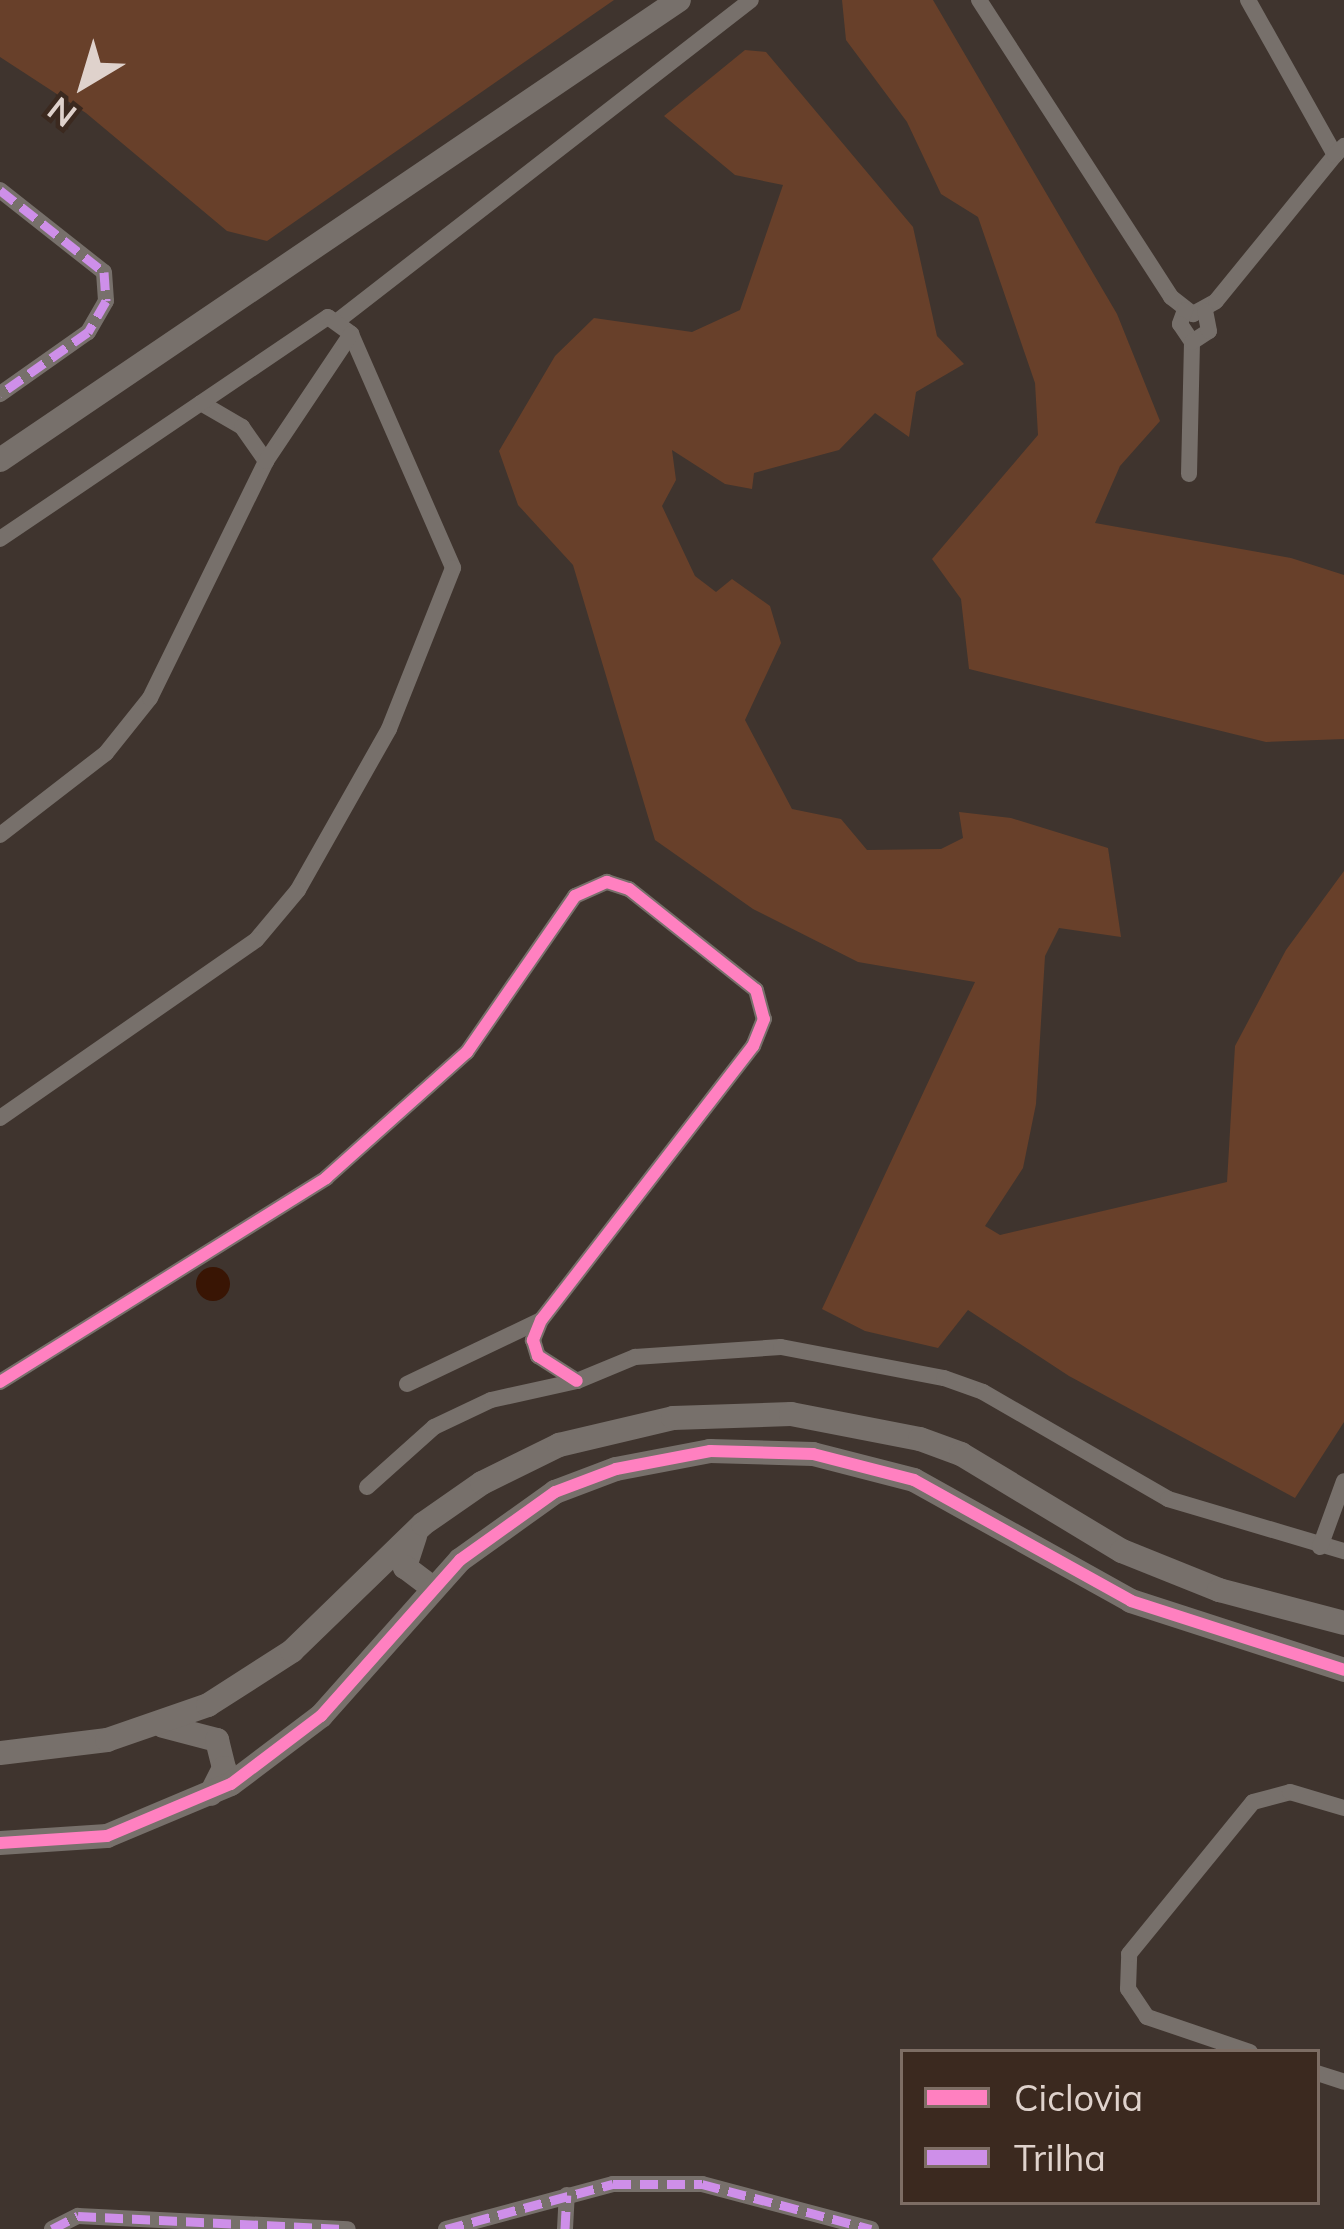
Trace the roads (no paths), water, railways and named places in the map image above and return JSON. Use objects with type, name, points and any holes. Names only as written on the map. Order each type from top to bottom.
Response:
[{"type":"street","points":[[0,460],[679,0]]},
{"type":"street","points":[[0,836],[106,752],[150,698],[266,461],[345,327],[751,0]]},
{"type":"street","points":[[979,0],[1185,310]]},
{"type":"street","points":[[1205,311],[1340,150],[1248,0]]},
{"type":"street","points":[[0,190],[104,272],[106,301],[88,332],[0,394]]},
{"type":"street","points":[[1185,310],[1205,311]]},
{"type":"street","points":[[1185,310],[1180,324],[1192,342],[1189,474]]},
{"type":"street","points":[[1192,342],[1209,331],[1205,311]]},
{"type":"street","points":[[0,539],[328,317],[345,327],[452,568],[389,729],[298,890],[256,940],[0,1118]]},
{"type":"street","points":[[201,403],[242,427],[266,461]]},
{"type":"street","points":[[0,1382],[326,1178],[467,1052],[575,896],[607,882],[628,890],[756,990],[764,1018],[753,1046],[541,1320],[532,1340],[538,1356],[577,1381]]},
{"type":"street","points":[[407,1384],[541,1320]]},
{"type":"street","points":[[367,1487],[434,1427],[491,1400],[577,1381],[635,1357],[708,1348],[823,1351],[904,1366],[983,1392],[1168,1499],[1344,1551]]},
{"type":"street","points":[[0,1753],[161,1726],[292,1651],[423,1524],[522,1460],[596,1433],[674,1418],[791,1414],[877,1427],[961,1454],[1123,1551],[1219,1590],[1344,1624]]},
{"type":"street","points":[[0,1843],[74,1844],[209,1796],[254,1771],[321,1716],[432,1587],[536,1505],[585,1480],[678,1455],[779,1450],[914,1480],[1131,1601],[1344,1670]]},
{"type":"street","points":[[1320,1547],[1344,1480]]},
{"type":"street","points":[[423,1524],[405,1567],[432,1587]]},
{"type":"street","points":[[161,1726],[217,1740],[224,1768],[209,1796]]},
{"type":"street","points":[[1241,2049],[1147,2017],[1127,1989],[1129,1954],[1253,1802],[1290,1792],[1344,1808]]},
{"type":"street","points":[[446,2229],[613,2184],[703,2184],[871,2229]]},
{"type":"street","points":[[565,2229],[567,2195]]},
{"type":"street","points":[[52,2229],[78,2216],[348,2229]]}]
